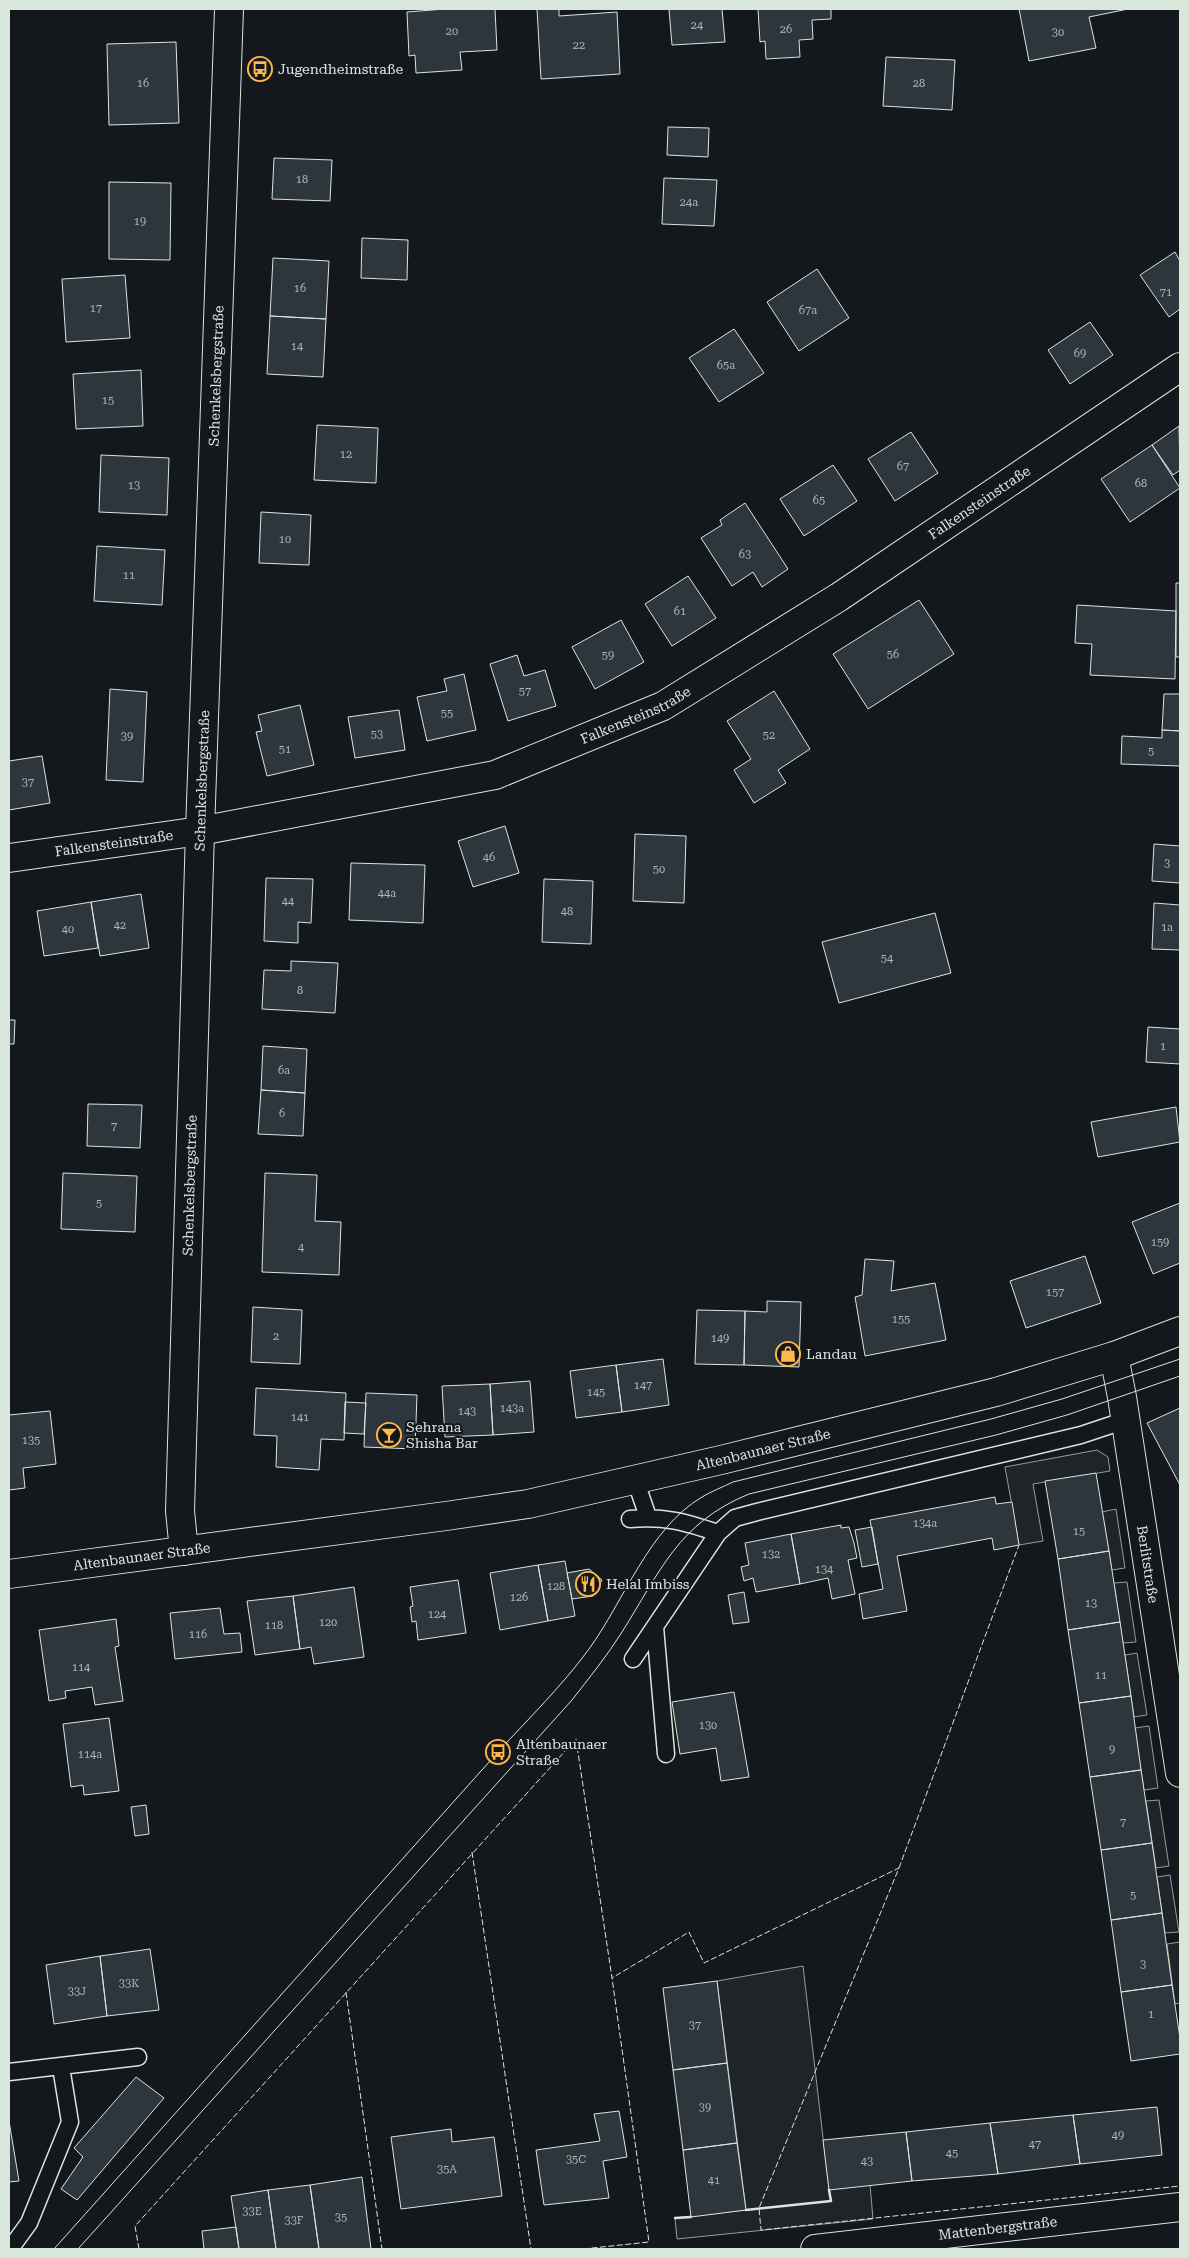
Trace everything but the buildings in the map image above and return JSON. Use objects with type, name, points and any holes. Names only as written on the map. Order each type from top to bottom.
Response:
[{"type":"street","name":"Schenkelsbergstraße","points":[[184,1551],[180,1511],[200,831],[229,9]]},
{"type":"street","name":"Falkensteinstraße","points":[[9,858],[200,831],[495,775],[663,706],[839,597],[1180,367]]},
{"type":"street","name":"Altenbaunaer Straße","points":[[9,1574],[528,1504],[635,1480],[996,1392],[1114,1356],[1180,1331]]},
{"type":"street","name":"Berlitstraße","points":[[1114,1356],[1126,1420],[1180,1773]]},
{"type":"street","name":"Mattenbergstraße","points":[[815,2249],[1180,2207]]},
{"type":"lane","points":[[634,1659],[718,1533],[735,1518],[1081,1435],[1126,1420]]},
{"type":"lane","points":[[635,1480],[648,1517]]},
{"type":"lane","points":[[630,1519],[648,1517],[675,1519],[718,1533]]},
{"type":"lane","points":[[654,1627],[666,1754]]},
{"type":"lane","points":[[9,2072],[138,2056]]},
{"type":"lane","points":[[10,2249],[29,2224],[70,2122],[61,2067]]},
{"type":"shaded area","points":[[1097,1450],[1108,1457],[1110,1471],[1033,1484],[1043,1541],[1019,1545],[1005,1467]]},
{"type":"shaded area","points":[[1116,1509],[1125,1568],[1112,1570],[1102,1512]]},
{"type":"shaded area","points":[[1127,1582],[1136,1642],[1123,1643],[1114,1583]]},
{"type":"shaded area","points":[[1137,1653],[1147,1715],[1134,1717],[1125,1655]]},
{"type":"shaded area","points":[[1149,1726],[1158,1788],[1144,1790],[1135,1728]]},
{"type":"shaded area","points":[[1159,1800],[1169,1866],[1156,1868],[1146,1801]]},
{"type":"shaded area","points":[[1170,1875],[1179,1932],[1165,1933],[1157,1877]]},
{"type":"shaded area","points":[[1180,1942],[1180,2003],[1175,2004],[1167,1944]]},
{"type":"shaded area","points":[[803,1966],[829,2189],[870,2185],[873,2219],[677,2239],[675,2218],[746,2210],[717,1981]]},
{"type":"tram line","points":[[54,2249],[568,1676],[602,1630],[652,1546],[683,1510],[702,1497],[733,1482],[991,1419],[1062,1399],[1180,1359]]},
{"type":"tram line","points":[[78,2249],[572,1700],[616,1641],[673,1551],[705,1519],[749,1494],[996,1435],[1067,1415],[1180,1376]]},
{"type":"fence","points":[[899,1868],[1019,1545]]},
{"type":"fence","points":[[139,2249],[135,2226],[576,1739],[612,1978],[689,1932],[704,1963],[899,1868],[759,2208],[761,2230],[1180,2186]]},
{"type":"fence","points":[[472,1852],[531,2249]]},
{"type":"fence","points":[[583,2249],[649,2242],[612,1978]]},
{"type":"fence","points":[[346,1992],[382,2249]]},
{"type":"wall","points":[[746,2210],[831,2201],[829,2190]]},
{"type":"wall","points":[[675,2218],[691,2217]]},
{"type":"place","name":"Jugendheimstraße","points":[[260,69]]},
{"type":"place","name":"Landau","points":[[788,1354]]},
{"type":"place","name":"Sehrana Shisha Bar","points":[[389,1435]]},
{"type":"place","name":"Helal Imbiss","points":[[588,1584]]},
{"type":"place","name":"Altenbaunaer Straße","points":[[498,1752]]}]
